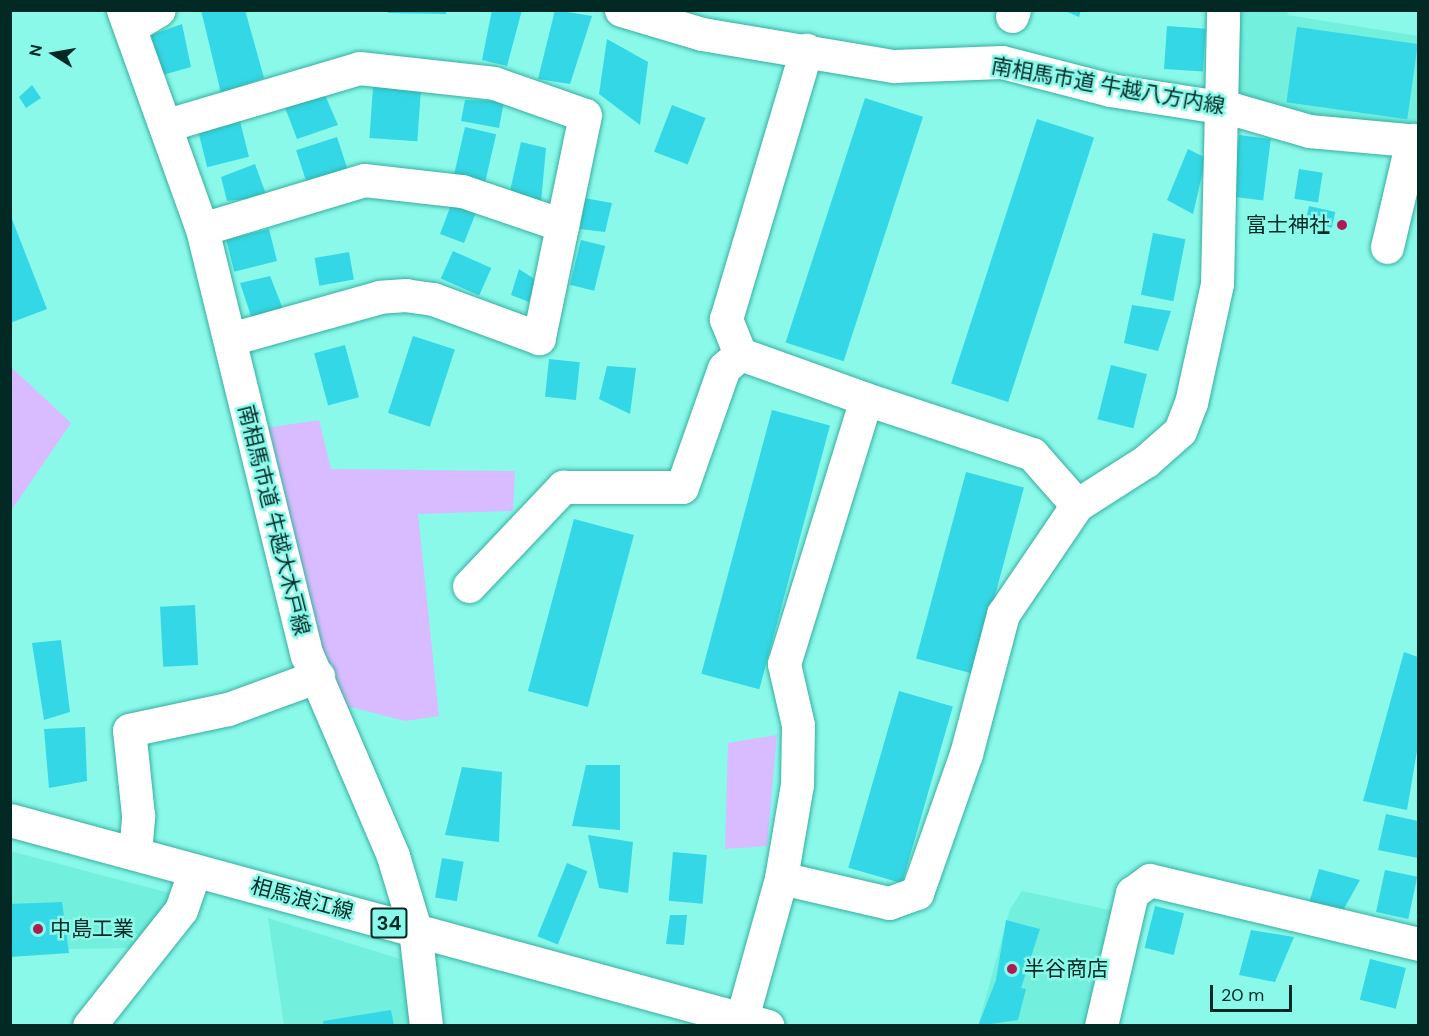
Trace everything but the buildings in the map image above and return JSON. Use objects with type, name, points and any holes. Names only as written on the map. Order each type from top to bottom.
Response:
[{"type":"street","name":"南相馬市道 牛越八方内線","points":[[621,10],[702,34],[894,66],[1002,62],[1110,90],[1222,107],[1309,131],[1415,141]]},
{"type":"street","points":[[782,878],[889,903],[917,893],[966,754],[1003,614],[1077,505],[1146,461],[1180,431],[1191,403],[1217,284],[1222,10]]},
{"type":"street","name":"南相馬市道 牛越大木戸線","points":[[138,16],[167,125],[202,229],[231,339],[307,655],[390,846],[415,929],[426,1026]]},
{"type":"street","points":[[806,50],[728,302],[726,320],[740,354],[1032,454],[1077,505]]},
{"type":"street","points":[[167,125],[344,69],[494,83],[585,115],[539,338],[433,299],[406,295],[380,297],[231,339]]},
{"type":"street","points":[[1387,247],[1415,141]]},
{"type":"street","points":[[202,229],[364,180],[462,190],[562,225]]},
{"type":"street","points":[[469,586],[563,487],[682,487],[724,368],[740,354]]},
{"type":"street","points":[[755,1022],[797,784],[798,725],[784,664],[866,399]]},
{"type":"street","points":[[135,853],[138,814],[129,730],[228,709],[318,676]]},
{"type":"street","name":"相馬浪江線","points":[[10,820],[755,1022]]},
{"type":"street","points":[[106,1017],[181,909],[195,870]]},
{"type":"street","points":[[1101,1026],[1132,893],[1150,880],[1419,944]]},
{"type":"shaded area","points":[[1229,11],[1289,11],[1287,15],[1418,36],[1418,130],[1312,118],[1229,97]]},
{"type":"shaded area","points":[[11,367],[71,423],[11,511]]},
{"type":"shaded area","points":[[319,420],[331,469],[515,471],[513,511],[418,514],[439,716],[405,721],[339,704],[310,635],[259,429]]},
{"type":"shaded area","points":[[777,735],[767,846],[725,849],[728,743]]},
{"type":"shaded area","points":[[10,851],[177,895],[137,948],[11,950]]},
{"type":"shaded area","points":[[1022,891],[1119,912],[1092,1025],[978,1026],[1010,909]]},
{"type":"shaded area","points":[[268,918],[410,962],[415,1025],[284,1025]]},
{"type":"place","name":"富士神社","points":[[1342,225]]},
{"type":"place","name":"中島工業","points":[[38,929]]},
{"type":"place","name":"半谷商店","points":[[1012,969]]}]
